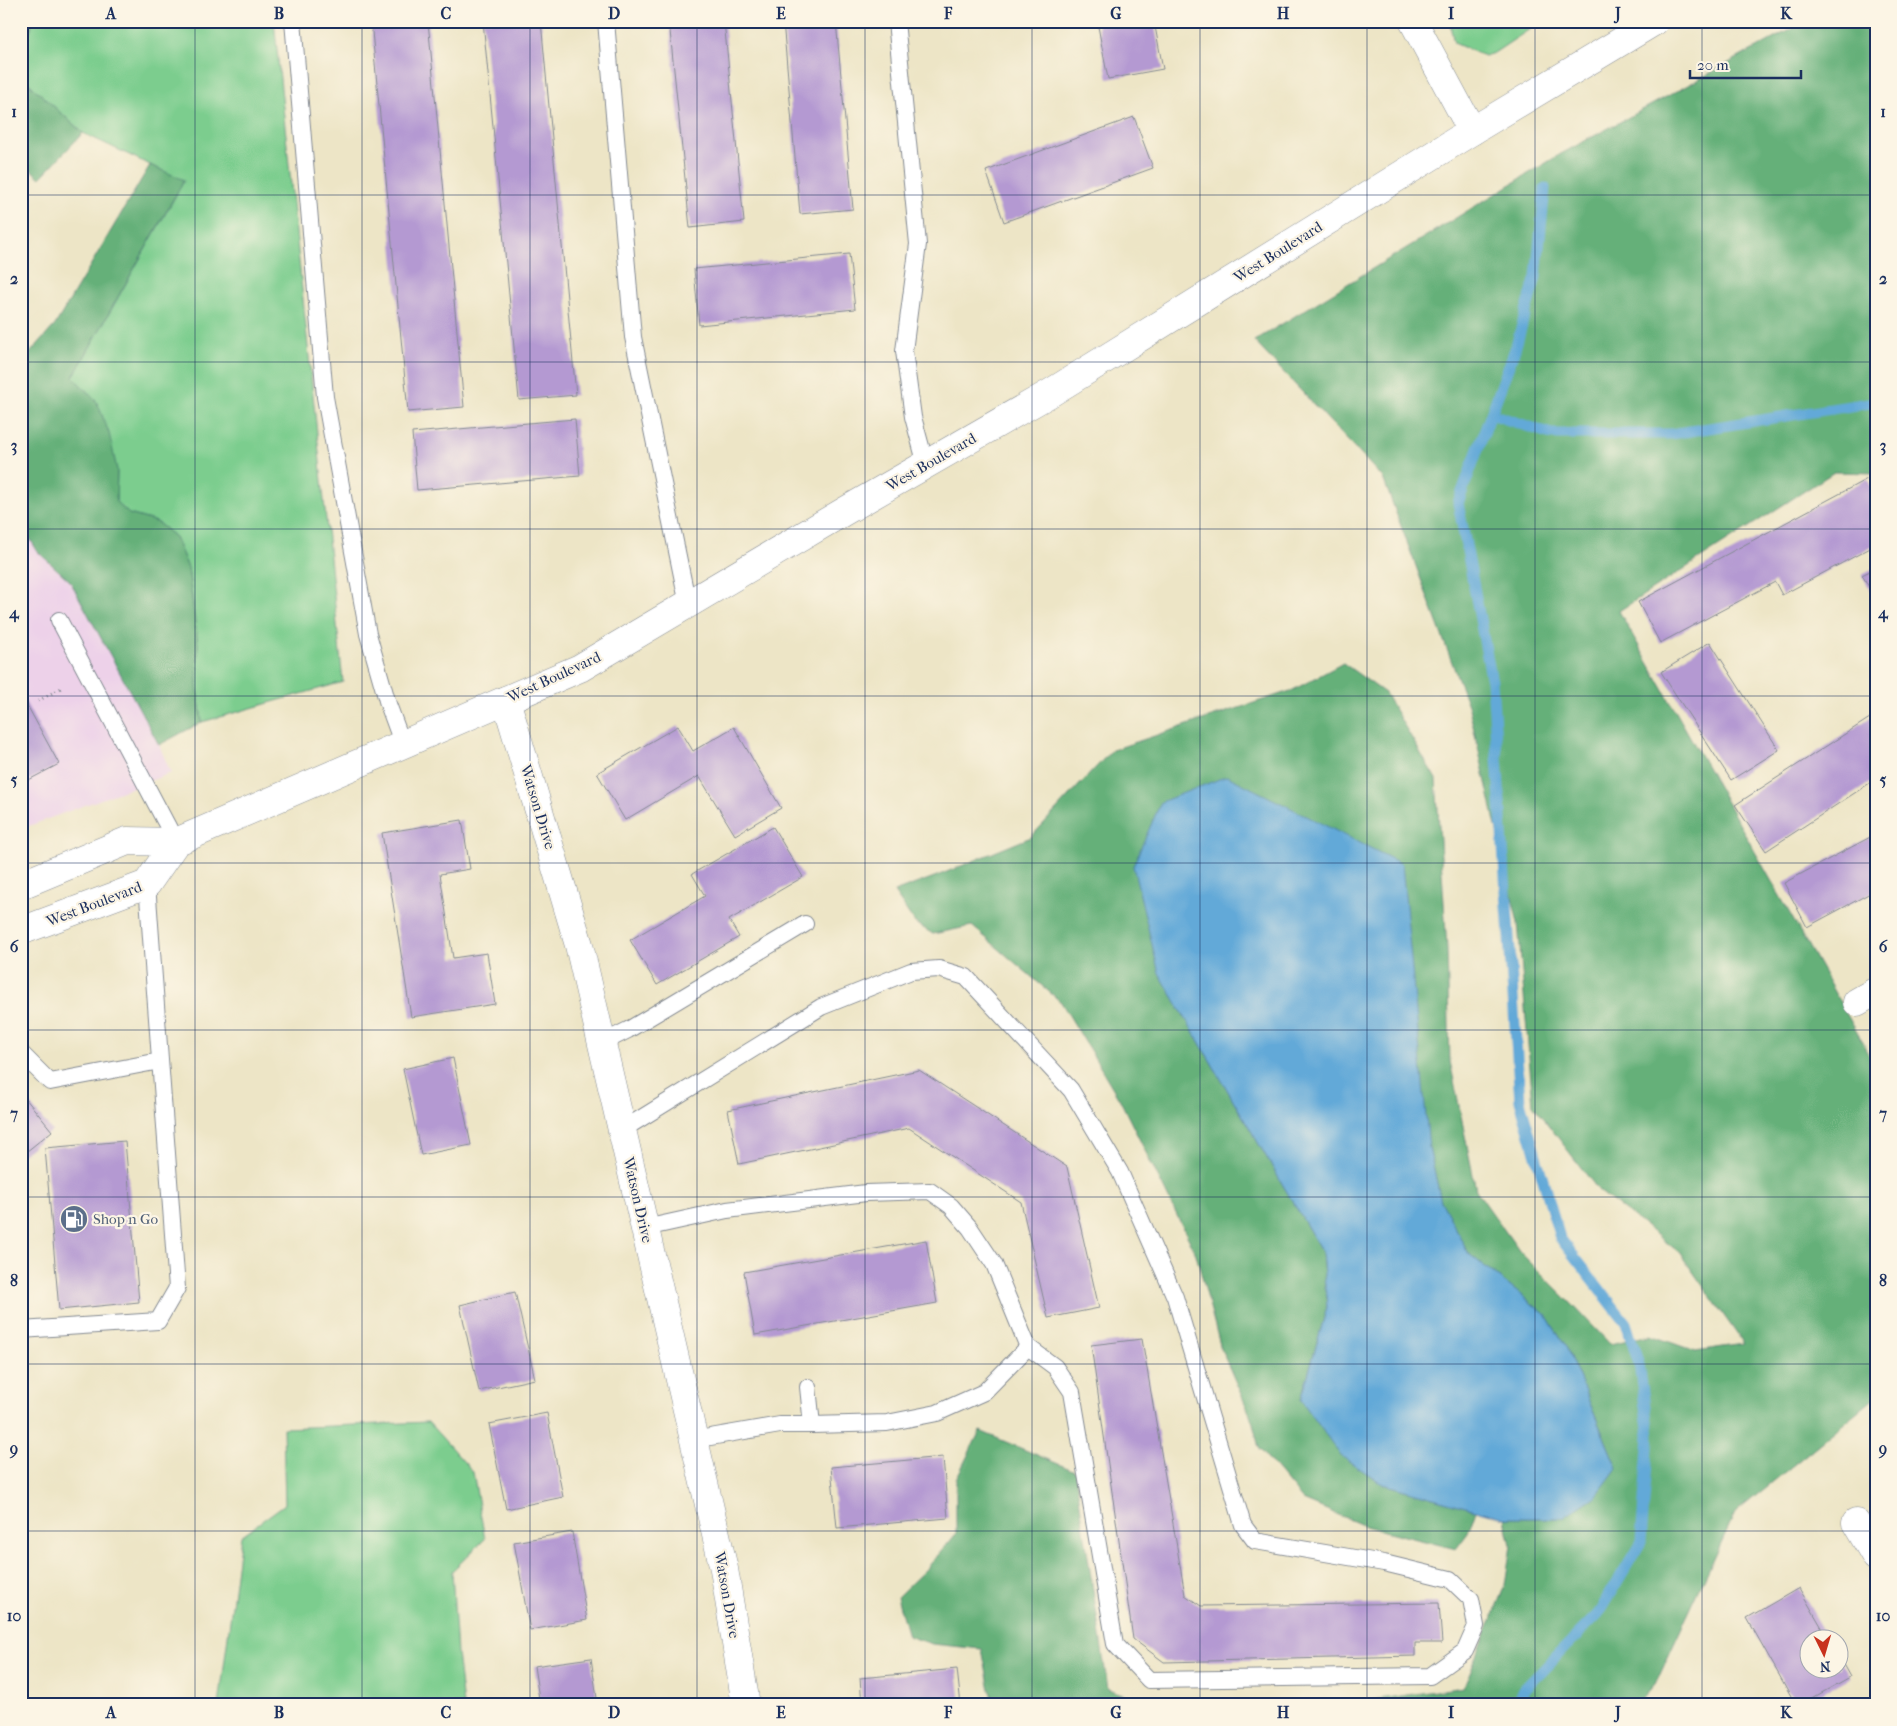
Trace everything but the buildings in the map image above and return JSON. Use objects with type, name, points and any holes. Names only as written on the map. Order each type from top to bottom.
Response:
[{"type":"main road","points":[[1413,21],[1472,131]]},
{"type":"main road","name":"West Boulevard","points":[[21,885],[127,841],[176,842],[580,668],[1052,392],[1472,131],[1655,21]]},
{"type":"main road","name":"Watson Drive","points":[[506,700],[579,945],[724,1569],[746,1705]]},
{"type":"main road","name":"West Boulevard","points":[[21,931],[147,884],[176,842]]},
{"type":"main road","points":[[1856,1523],[1876,1557]]},
{"type":"lane","points":[[293,21],[326,397],[368,634],[388,704],[403,744]]},
{"type":"lane","points":[[606,21],[633,338],[688,605]]},
{"type":"lane","points":[[896,21],[918,244],[904,351],[913,417],[926,465]]},
{"type":"lane","points":[[59,620],[176,842]]},
{"type":"lane","points":[[21,1330],[158,1320],[177,1288],[147,884]]},
{"type":"lane","points":[[602,1043],[628,1030],[805,924]]},
{"type":"lane","points":[[622,1130],[821,1007],[911,971],[939,969],[966,977],[1071,1090],[1120,1172],[1175,1297],[1243,1525],[1255,1541],[1384,1563],[1450,1579],[1472,1599],[1476,1626],[1465,1652],[1430,1676],[1149,1680],[1115,1644],[1072,1392],[1055,1367],[1028,1347],[994,1264],[970,1228],[951,1206],[930,1191],[866,1193],[727,1210],[645,1228]]},
{"type":"lane","points":[[21,1053],[50,1082],[160,1061]]},
{"type":"lane","points":[[693,1440],[780,1425],[887,1423],[937,1413],[984,1392],[1028,1347]]},
{"type":"lane","points":[[808,1387],[812,1425]]},
{"type":"shaded area","points":[[21,524],[38,552],[70,581],[159,745],[171,773],[21,829]]},
{"type":"green space","points":[[21,21],[33,21],[24,50],[25,80],[83,133],[40,178],[21,161]]},
{"type":"green space","points":[[33,21],[274,21],[343,682],[202,722],[197,685],[193,603],[188,568],[175,537],[157,522],[129,514],[116,502],[117,470],[97,402],[73,377],[184,181],[83,133],[25,80],[24,50]]},
{"type":"green space","points":[[1449,21],[1542,21],[1494,53],[1484,56],[1454,43]]},
{"type":"green space","points":[[1806,21],[1876,21],[1876,473],[1834,472],[1619,611],[1876,1066],[1876,1397],[1735,1513],[1655,1685],[1637,1705],[1336,1705],[1464,1687],[1505,1585],[1511,1545],[1505,1518],[1563,1518],[1617,1468],[1567,1349],[1546,1315],[1469,1254],[1441,1202],[1429,1148],[1159,973],[1322,1252],[1327,1307],[1301,1400],[1383,1484],[1476,1510],[1468,1533],[1456,1549],[1365,1526],[1303,1500],[1259,1448],[1252,1419],[1221,1349],[1196,1254],[1120,1100],[1061,1002],[972,926],[933,934],[915,923],[894,892],[1031,837],[1112,750],[1293,690],[1343,663],[1385,693],[1436,779],[1447,949],[1450,1061],[1476,1190],[1520,1252],[1610,1344],[1650,1335],[1695,1351],[1744,1344],[1679,1252],[1599,1191],[1533,1105],[1518,923],[1469,708],[1383,478],[1254,341],[1559,155]]},
{"type":"green space","points":[[150,165],[184,180],[73,377],[97,402],[109,433],[117,470],[116,502],[129,514],[157,522],[175,537],[188,568],[198,644],[197,685],[202,722],[159,745],[70,581],[38,552],[21,524],[21,363],[55,325]]},
{"type":"green space","points":[[428,1422],[473,1472],[485,1539],[452,1571],[457,1653],[463,1705],[219,1705],[241,1536],[285,1504],[283,1428]]},
{"type":"green space","points":[[980,1431],[1075,1471],[1108,1689],[1154,1705],[993,1705],[982,1649],[932,1644],[908,1636],[897,1597],[928,1567],[956,1534],[956,1479]]},
{"type":"water","points":[[1227,776],[1402,864],[1429,1148],[1441,1201],[1469,1254],[1546,1315],[1567,1349],[1617,1468],[1597,1495],[1563,1518],[1505,1518],[1383,1484],[1341,1456],[1301,1400],[1327,1307],[1322,1252],[1159,973],[1133,866],[1161,802]]},
{"type":"waterway","points":[[1517,1705],[1524,1689],[1598,1614],[1641,1542],[1649,1435],[1639,1364],[1626,1323],[1560,1238],[1520,1101],[1492,682],[1458,503],[1515,349],[1536,277],[1545,188]]},
{"type":"waterway","points":[[1491,414],[1551,434],[1671,434],[1876,402]]},
{"type":"place","name":"Shop n Go","points":[[74,1219]]}]
